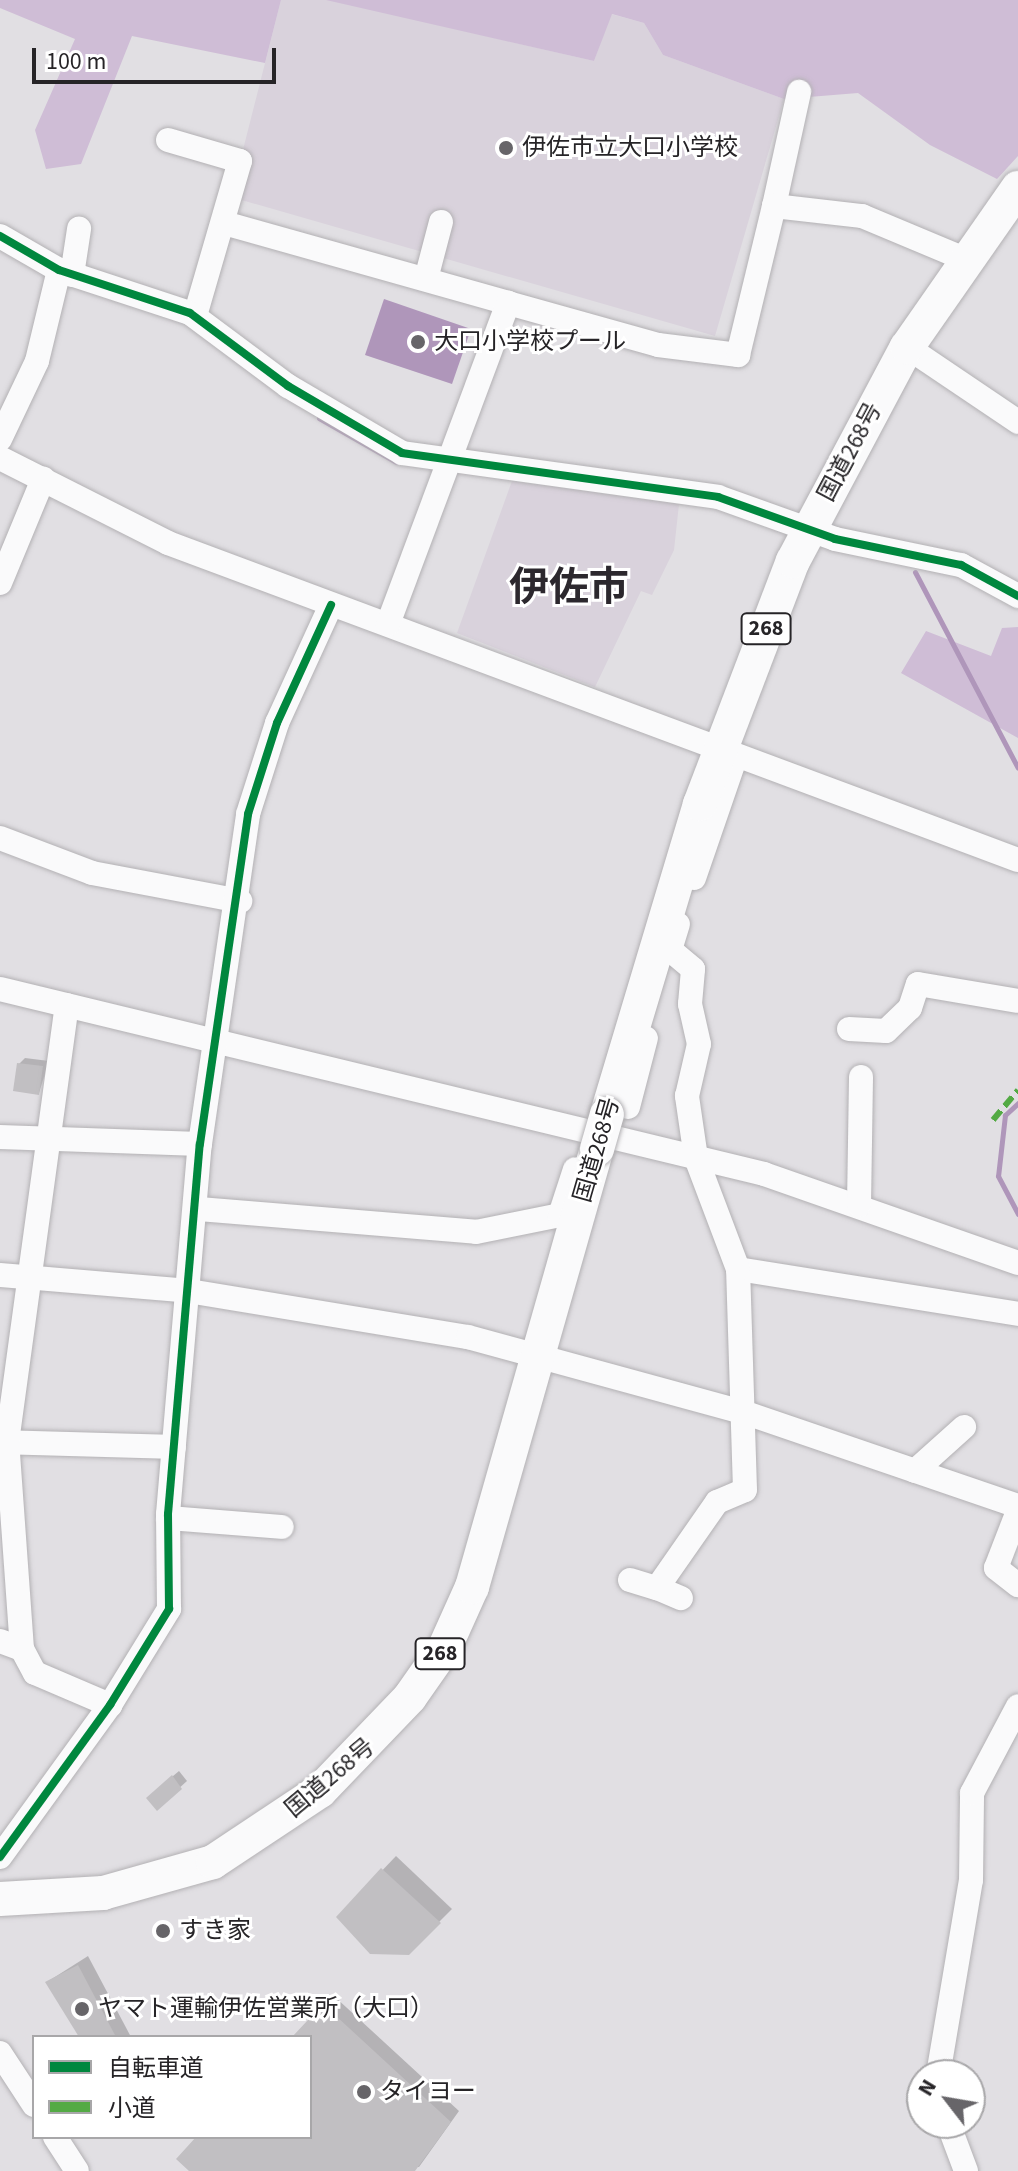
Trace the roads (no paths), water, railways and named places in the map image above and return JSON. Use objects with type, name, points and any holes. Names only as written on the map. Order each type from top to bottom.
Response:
[{"type":"highway","name":"国道268号","points":[[0,1899],[103,1893],[213,1862],[320,1791],[370,1747],[445,1647],[472,1587],[605,1125],[726,756],[810,526],[907,347],[965,259],[1018,188]]},
{"type":"street","points":[[224,223],[658,345],[738,355],[799,92]]},
{"type":"street","points":[[168,140],[240,161],[195,316]]},
{"type":"street","points":[[774,206],[862,216],[965,259]]},
{"type":"street","points":[[426,279],[441,222]]},
{"type":"street","points":[[0,439],[37,361],[61,277],[79,229]]},
{"type":"street","points":[[0,236],[61,277],[195,316],[380,445],[450,461],[718,497],[904,558],[961,565],[1018,596]]},
{"type":"street","points":[[388,624],[508,303]]},
{"type":"street","points":[[907,347],[1018,422]]},
{"type":"street","points":[[0,458],[168,543],[388,624],[726,756],[1018,860]]},
{"type":"street","points":[[0,583],[43,479]]},
{"type":"street","points":[[0,1857],[110,1705],[169,1609],[168,1518],[199,1209],[200,1144],[240,901],[252,801],[277,723],[331,605]]},
{"type":"street","points":[[199,1209],[476,1232],[536,1225],[560,1215],[605,1125],[670,950],[726,756]]},
{"type":"street","points":[[0,838],[92,873],[240,901]]},
{"type":"street","points":[[657,1588],[717,1502],[745,1490],[746,1413],[738,1269],[696,1158],[687,1096],[699,1044],[690,1004],[693,969],[670,950]]},
{"type":"street","points":[[849,1029],[886,1031],[910,1008],[918,984],[1018,1001]]},
{"type":"street","points":[[0,989],[218,1041],[605,1125],[696,1158],[859,1205],[1018,1263]]},
{"type":"street","points":[[67,1005],[4,1442],[21,1564],[11,1645],[35,1673],[110,1705]]},
{"type":"street","points":[[859,1205],[861,1077]]},
{"type":"street","points":[[0,1137],[200,1144]]},
{"type":"street","points":[[738,1269],[1018,1314]]},
{"type":"street","points":[[0,1275],[189,1291],[373,1317],[746,1413],[1018,1508],[996,1568],[1018,1585]]},
{"type":"street","points":[[915,1471],[964,1427]]},
{"type":"street","points":[[4,1442],[174,1447]]},
{"type":"street","points":[[168,1518],[282,1527]]},
{"type":"street","points":[[630,1580],[681,1598]]},
{"type":"street","points":[[941,2059],[971,1880],[972,1793],[1018,1706]]},
{"type":"street","points":[[0,2053],[32,2102]]},
{"type":"street","points":[[56,2139],[77,2171]]},
{"type":"street","points":[[954,2139],[966,2171]]},
{"type":"waterway","points":[[319,418],[396,462]]},
{"type":"waterway","points":[[915,572],[1018,768]]},
{"type":"waterway","points":[[1018,1103],[1005,1115],[998,1176],[1018,1214]]},
{"type":"place","name":"伊佐市立大口小学校","points":[[506,148]]},
{"type":"place","name":"大口小学校プール","points":[[418,342]]},
{"type":"place","name":"すき家","points":[[163,1931]]},
{"type":"place","name":"ヤマト運輸伊佐営業所（大口）","points":[[82,2009]]},
{"type":"place","name":"タイヨー","points":[[364,2092]]},
{"type":"district","name":"伊佐市","points":[[569,588]]}]
